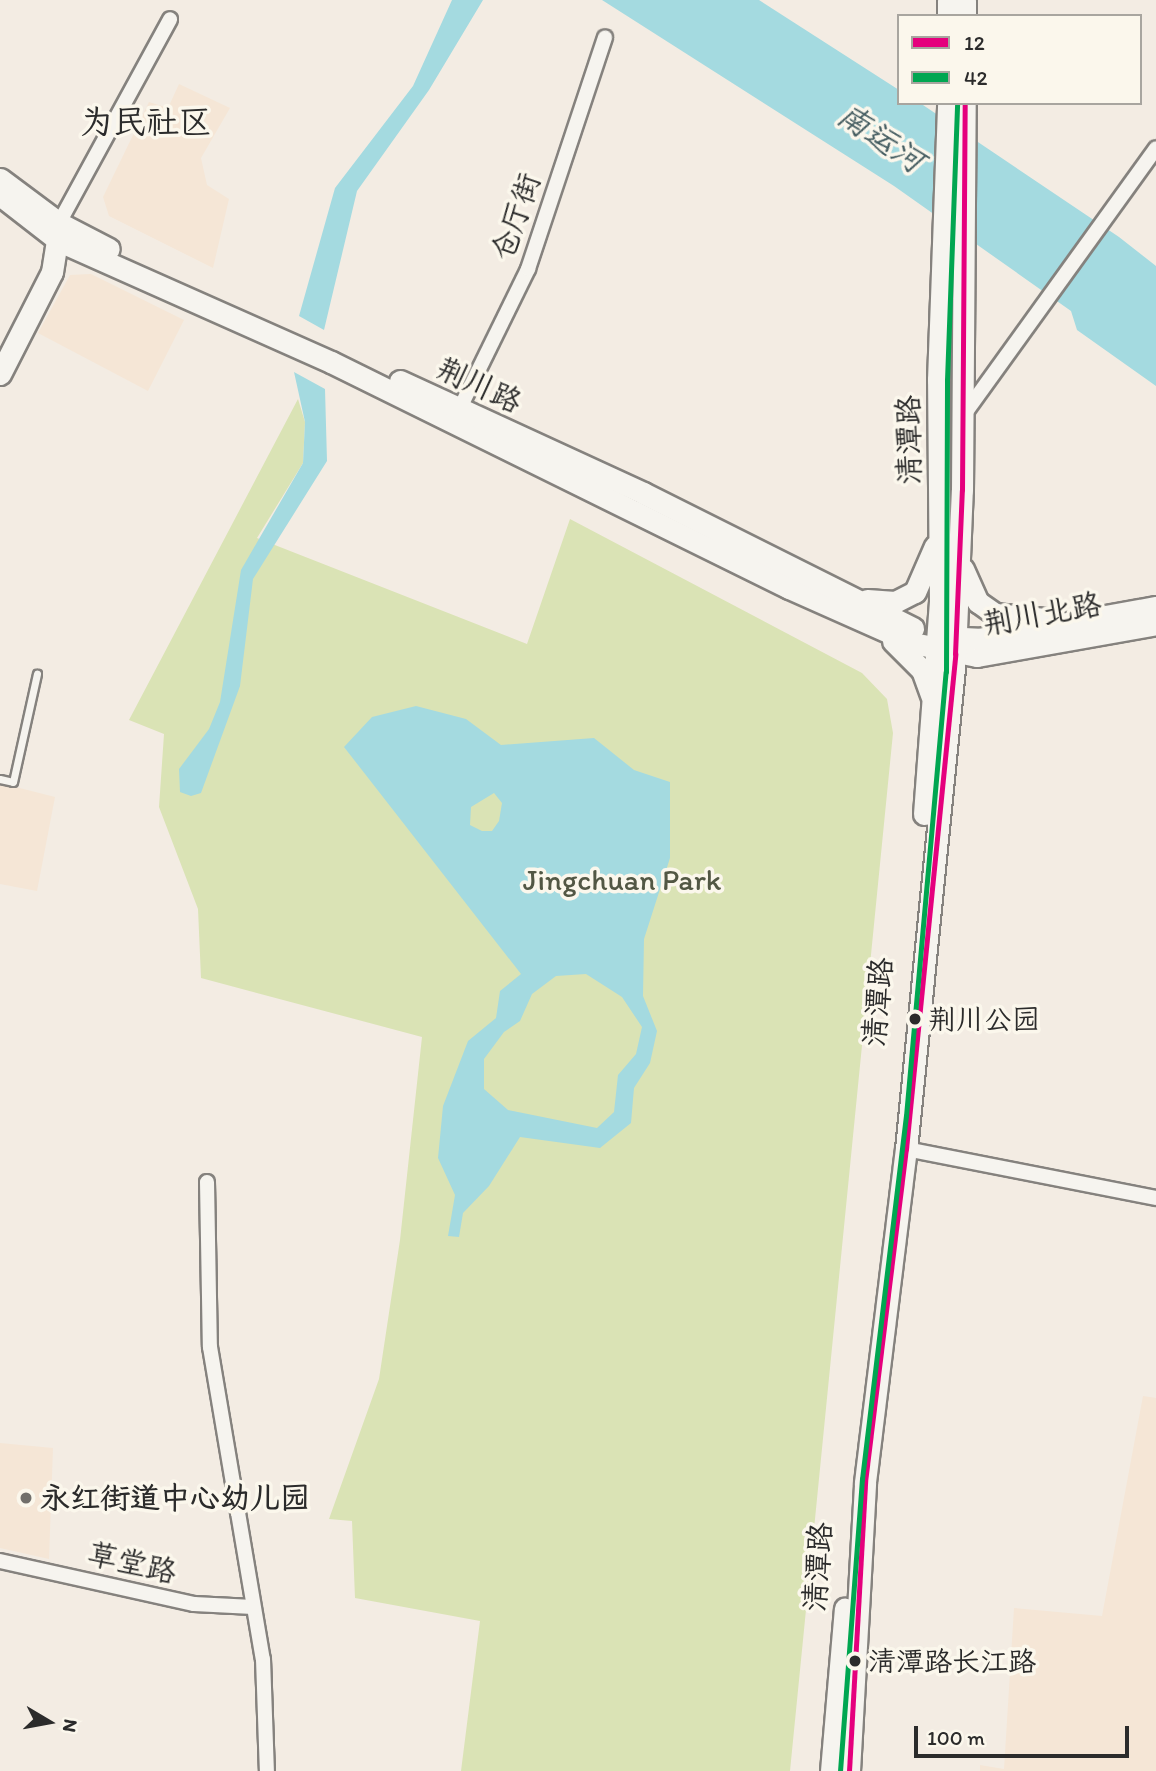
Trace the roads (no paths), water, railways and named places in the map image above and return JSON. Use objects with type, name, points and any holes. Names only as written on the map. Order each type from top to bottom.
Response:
[{"type":"main road","name":"清潭路","points":[[831,1771],[853,1478],[897,1115],[933,712],[947,645],[940,527],[938,380],[946,236],[960,105]]},
{"type":"main road","name":"清潭路","points":[[849,1771],[865,1482],[906,1150],[947,645],[960,555],[964,249],[960,105]]},
{"type":"main road","name":"荆川路","points":[[0,179],[59,232],[460,408],[848,605]]},
{"type":"main road","name":"荆川路","points":[[0,195],[59,232],[331,362],[848,605],[947,645]]},
{"type":"main road","points":[[0,374],[52,272],[59,232]]},
{"type":"main road","points":[[848,605],[895,602],[915,592],[932,562],[940,527]]},
{"type":"main road","points":[[960,555],[966,583],[978,602],[995,614],[1082,620]]},
{"type":"main road","points":[[848,605],[909,654],[931,688],[933,712]]},
{"type":"main road","name":"荆川北路","points":[[947,645],[1156,607]]},
{"type":"main road","name":"荆川北路","points":[[947,645],[977,656],[1156,624]]},
{"type":"street","points":[[59,232],[170,19]]},
{"type":"street","name":"仓厅街","points":[[460,408],[528,269],[604,37]]},
{"type":"street","points":[[963,416],[1115,209],[1156,148]]},
{"type":"street","points":[[906,1150],[1156,1198]]},
{"type":"street","points":[[207,1182],[210,1347],[263,1659],[267,1771]]},
{"type":"street","name":"草堂路","points":[[0,1561],[194,1604],[253,1607]]},
{"type":"lane","points":[[0,779],[13,782],[37,674]]},
{"type":"water","points":[[452,0],[483,0],[429,90],[357,191],[324,330],[299,316],[335,188],[413,86]]},
{"type":"water","name":"南运河","points":[[602,0],[759,0],[897,89],[897,105],[923,105],[1119,237],[1156,266],[1156,386],[1077,330],[1071,311],[894,186]]},
{"type":"water","points":[[294,372],[325,389],[327,461],[253,579],[240,686],[201,793],[191,796],[180,792],[179,769],[209,729],[220,702],[241,570],[303,463],[305,422]]},
{"type":"water","points":[[416,706],[466,719],[501,745],[594,738],[634,770],[670,782],[670,858],[644,939],[643,996],[657,1031],[650,1063],[634,1088],[631,1123],[600,1148],[520,1137],[489,1186],[463,1213],[459,1237],[448,1236],[455,1195],[438,1158],[443,1106],[468,1041],[496,1018],[500,991],[521,974],[344,747],[372,717]],"holes":[[[494,793],[502,803],[499,821],[492,831],[482,831],[470,825],[471,807]],[[586,974],[622,997],[642,1027],[636,1054],[618,1075],[614,1112],[597,1128],[508,1110],[484,1089],[484,1059],[504,1032],[520,1021],[532,994],[556,976]]]},
{"type":"place","name":"荆川公园","points":[[915,1019]]},
{"type":"place","name":"永红街道中心幼儿园","points":[[26,1498]]},
{"type":"place","name":"清潭路长江路","points":[[855,1661]]},
{"type":"district","name":"为民社区","points":[[146,122]]},
{"type":"park label","name":"Jingchuan Park","points":[[622,880]]}]
